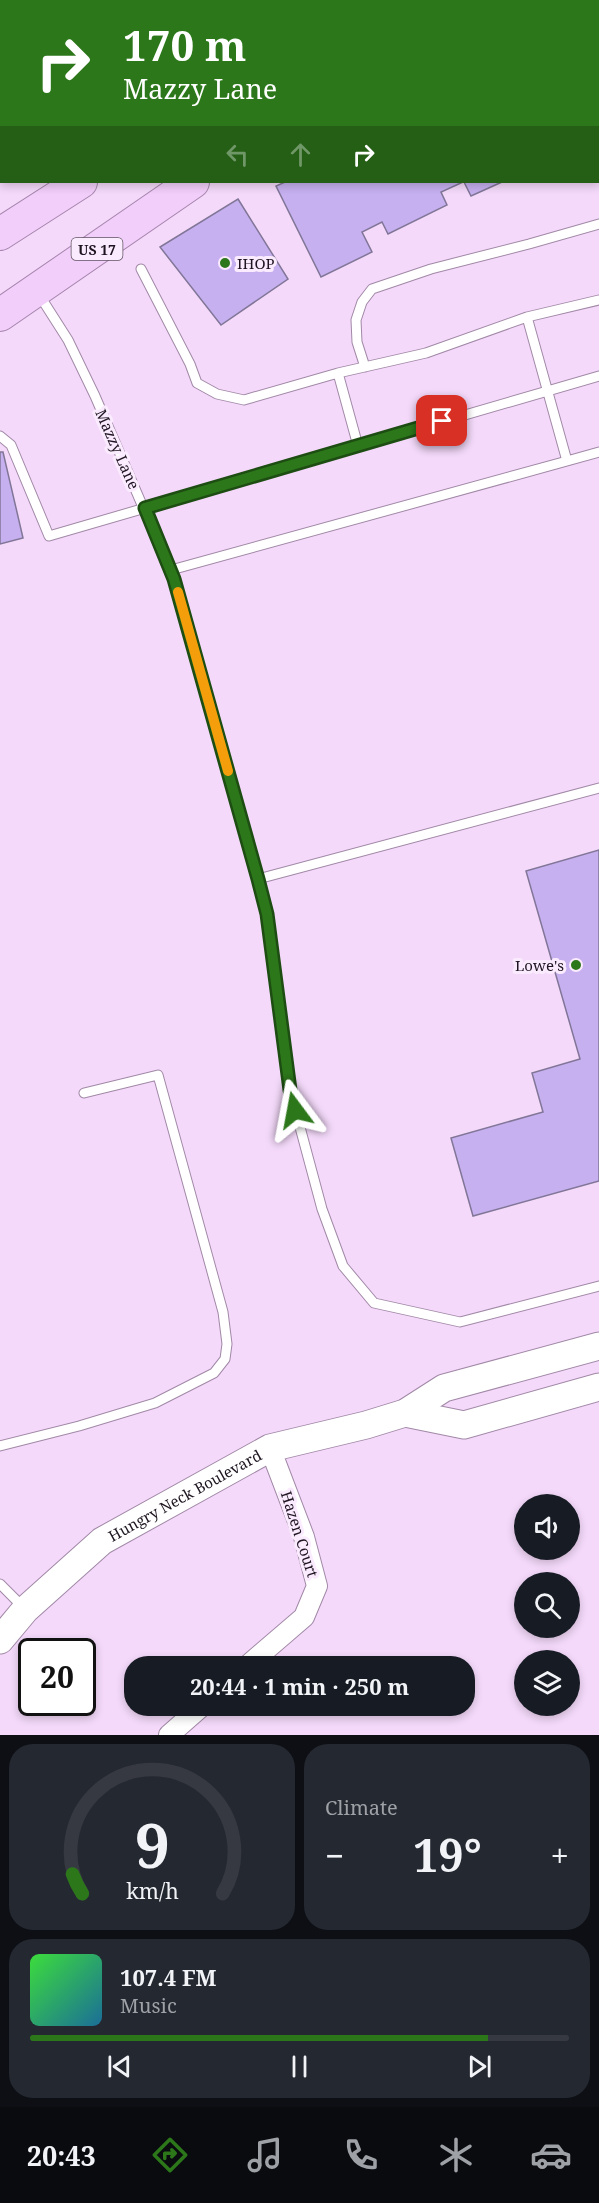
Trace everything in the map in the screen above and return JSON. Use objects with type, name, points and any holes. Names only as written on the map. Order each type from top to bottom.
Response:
[{"type":"highway","points":[[0,234],[79,183]]},
{"type":"highway","name":"US 17","points":[[0,315],[193,183]]},
{"type":"main road","name":"Hungry Neck Boulevard","points":[[0,1640],[25,1610],[102,1541],[270,1448],[366,1425],[405,1413],[444,1388],[599,1346]]},
{"type":"main road","name":"Hungry Neck Boulevard","points":[[405,1413],[464,1425],[599,1388]]},
{"type":"street","name":"Hazen Court","points":[[259,1656],[304,1617],[317,1586],[304,1537],[270,1448]]},
{"type":"street","points":[[169,1735],[191,1716]]},
{"type":"lane","points":[[365,367],[357,342],[356,320],[362,302],[372,289],[431,269],[599,224]]},
{"type":"lane","points":[[141,269],[190,364],[197,383],[217,394],[244,400],[338,373],[426,353],[527,317],[599,300]]},
{"type":"lane","name":"Mazzy Lane","points":[[37,291],[68,340],[145,508],[599,376]]},
{"type":"lane","points":[[527,317],[567,461]]},
{"type":"lane","points":[[338,373],[358,446]]},
{"type":"lane","points":[[0,436],[11,445],[49,536],[145,508],[171,570],[267,914],[290,1090],[321,1209],[343,1266],[374,1304],[460,1322],[599,1286]]},
{"type":"lane","points":[[171,570],[599,452]]},
{"type":"lane","points":[[258,879],[599,788]]},
{"type":"lane","points":[[0,1446],[80,1426],[155,1403],[214,1373],[225,1359],[227,1344],[223,1312],[158,1075],[84,1093]]},
{"type":"lane","points":[[0,1584],[25,1610]]},
{"type":"building","points":[[283,183],[461,183],[441,192],[447,205],[388,234],[382,222],[362,232],[372,252],[321,277],[276,186]]},
{"type":"building","points":[[464,183],[500,183],[471,196]]},
{"type":"building","name":"IHOP","points":[[238,199],[288,279],[221,325],[160,247]]},
{"type":"building","points":[[0,452],[3,452],[23,538],[0,544]]},
{"type":"building","name":"Lowe's","points":[[599,850],[599,1181],[473,1216],[451,1138],[543,1112],[532,1073],[580,1059],[526,871]]},
{"type":"slow traffic","points":[[178,592],[228,771]]},
{"type":"place","name":"IHOP","points":[[225,263]]},
{"type":"place","name":"Lowe's","points":[[576,965]]},
{"type":"route","points":[[295,1110],[290,1090],[267,914],[174,579],[145,508],[442,421]]}]
